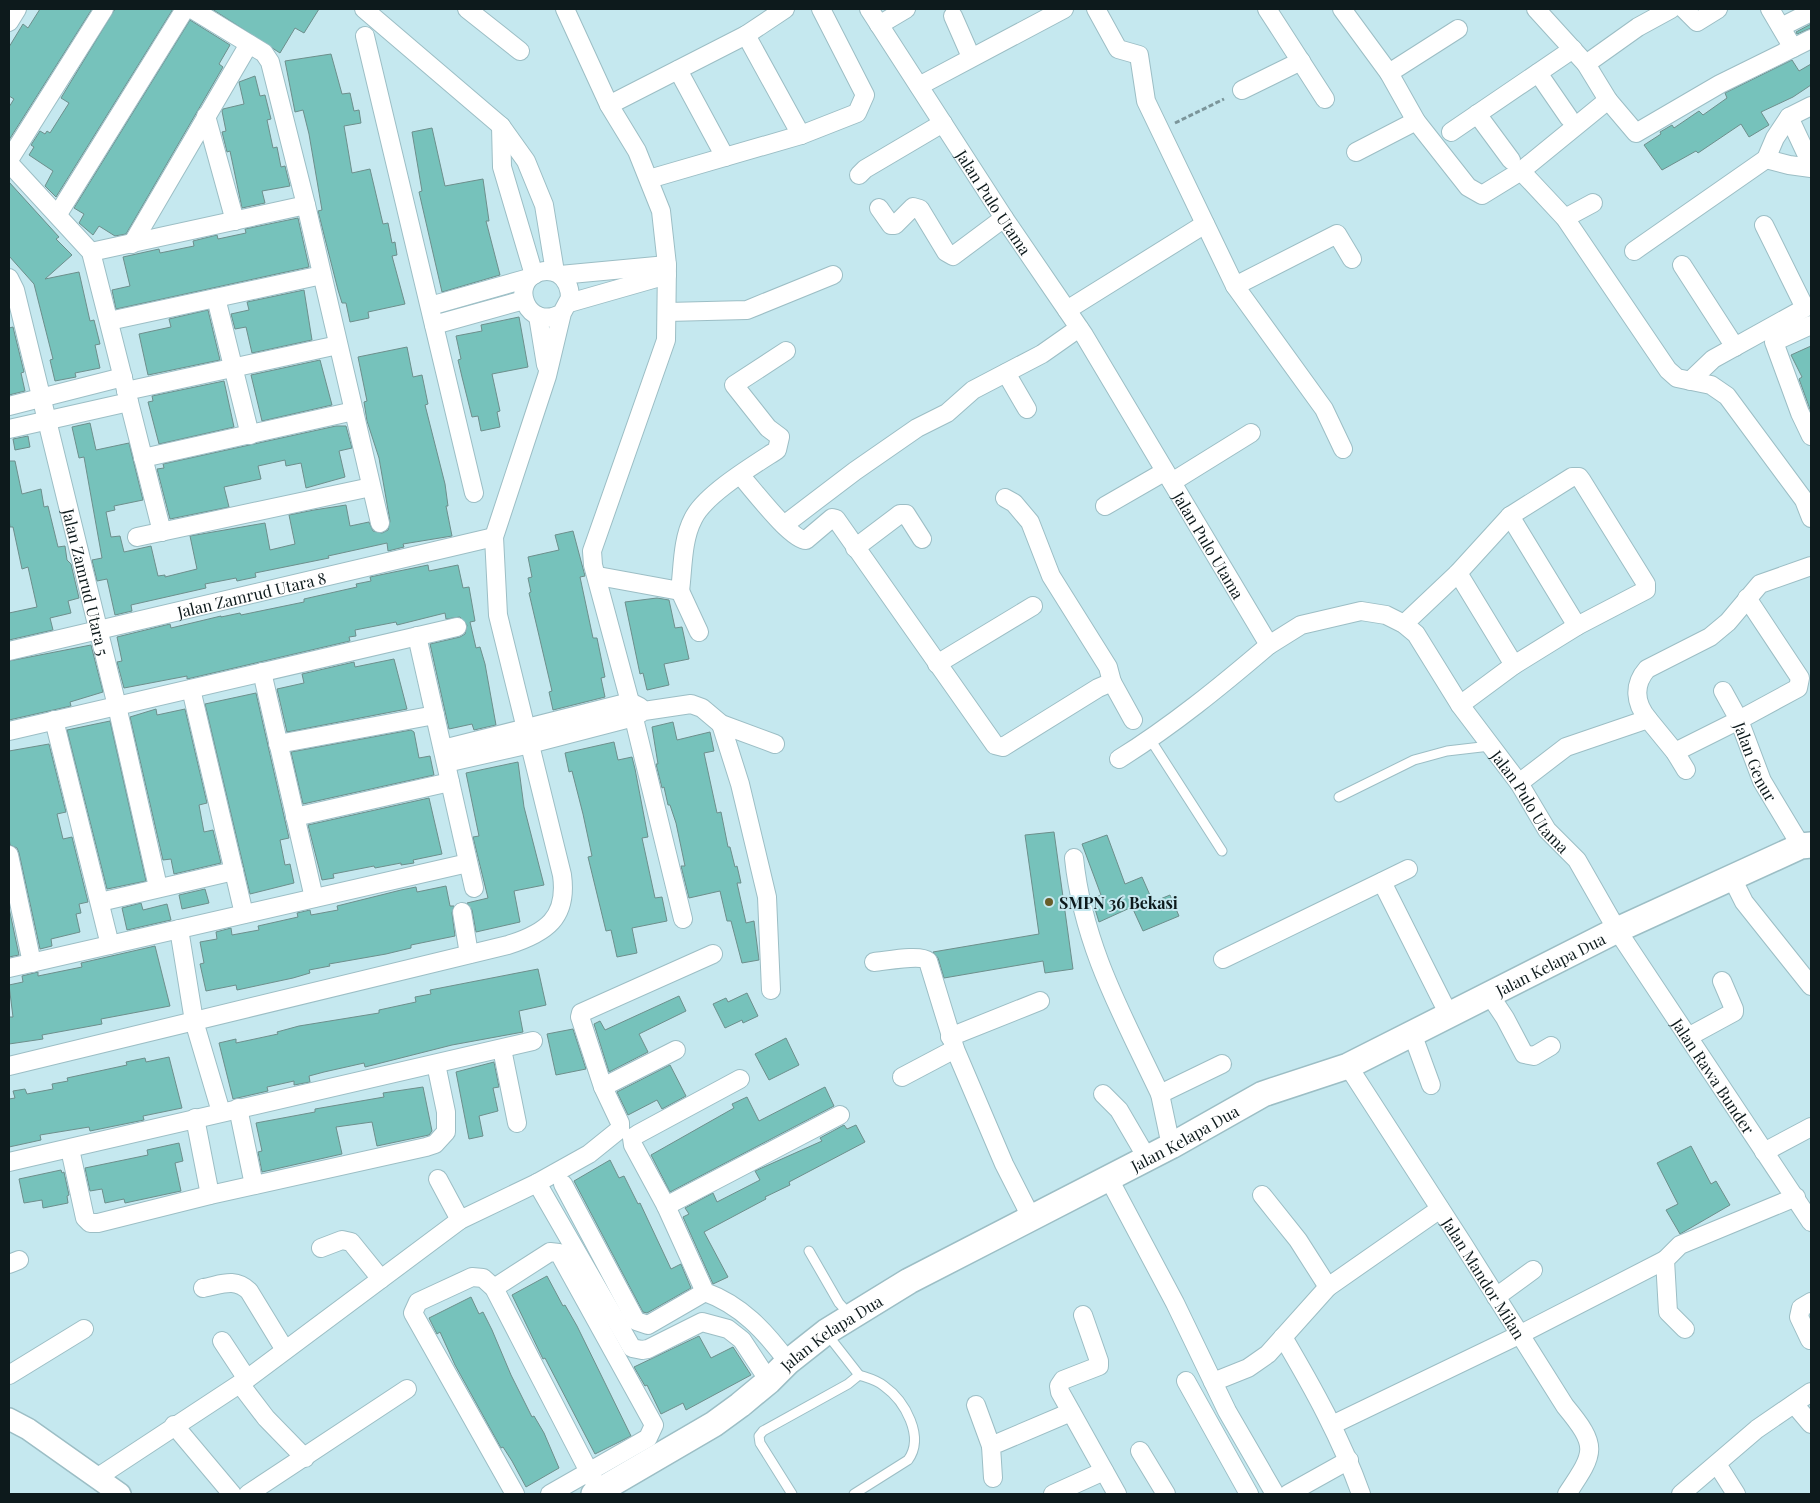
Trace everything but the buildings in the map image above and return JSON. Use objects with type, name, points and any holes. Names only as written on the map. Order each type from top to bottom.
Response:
[{"type":"main road","name":"Jalan Kelapa Dua","points":[[594,1485],[673,1450],[714,1424],[770,1381],[788,1362],[826,1332],[909,1281],[1171,1146],[1263,1094],[1348,1066],[1617,930],[1806,846]]},
{"type":"street","points":[[9,22],[17,9]]},
{"type":"street","points":[[104,9],[9,162],[91,252],[162,532]]},
{"type":"street","points":[[58,214],[185,9]]},
{"type":"street","points":[[192,9],[264,53],[270,62],[306,205],[380,523]]},
{"type":"street","points":[[9,1066],[531,938],[546,928],[562,906],[565,893],[562,875],[498,615],[494,538],[547,376],[569,287],[557,274],[544,205],[526,161],[500,126],[364,9]]},
{"type":"street","points":[[467,9],[520,51]]},
{"type":"street","points":[[565,9],[609,105],[637,151],[661,211],[667,270],[666,340],[592,551],[636,710],[683,919]]},
{"type":"street","points":[[609,105],[746,36],[785,9]]},
{"type":"street","points":[[649,179],[801,135],[857,112],[865,95],[821,9]]},
{"type":"street","name":"Jalan Pulo Utama","points":[[869,9],[1004,218],[1080,328],[1269,645],[1301,625],[1361,611],[1386,615],[1404,624],[1416,634],[1460,705],[1518,783],[1548,830],[1576,860],[1617,930]]},
{"type":"street","points":[[878,25],[906,9]]},
{"type":"street","points":[[919,86],[1064,9]]},
{"type":"street","points":[[1096,9],[1118,48],[1139,55],[1146,101],[1235,286],[1324,409],[1343,449]]},
{"type":"street","points":[[1267,9],[1325,99]]},
{"type":"street","points":[[1342,9],[1388,73],[1416,121],[1468,187],[1477,194],[1482,195],[1516,166],[1608,100]]},
{"type":"street","points":[[1586,64],[1638,27],[1671,9]]},
{"type":"street","points":[[1684,9],[1697,22],[1718,9]]},
{"type":"street","points":[[1770,9],[1793,48]]},
{"type":"street","points":[[1542,10],[1586,64],[1608,100],[1636,133],[1720,84],[1811,39]]},
{"type":"street","points":[[1781,28],[1811,12]]},
{"type":"street","points":[[953,16],[971,57]]},
{"type":"street","points":[[1388,73],[1458,29]]},
{"type":"street","points":[[364,36],[474,493]]},
{"type":"street","points":[[746,36],[801,135]]},
{"type":"street","points":[[132,244],[249,44]]},
{"type":"street","points":[[1450,132],[1573,49]]},
{"type":"street","points":[[1242,90],[1301,61]]},
{"type":"street","points":[[678,70],[725,157]]},
{"type":"street","points":[[1538,73],[1569,118]]},
{"type":"street","points":[[1634,251],[1766,158],[1775,138],[1789,118],[1811,106]]},
{"type":"street","points":[[1477,114],[1516,166],[1565,218],[1668,370],[1677,378],[1710,385],[1727,396],[1804,500],[1811,518]]},
{"type":"street","points":[[206,116],[235,221]]},
{"type":"street","points":[[1789,118],[1811,164]]},
{"type":"street","points":[[1356,152],[1416,121]]},
{"type":"street","points":[[860,175],[866,169],[943,123]]},
{"type":"street","points":[[500,126],[502,167],[531,277],[523,291],[524,300],[529,310],[538,316],[553,317],[565,308],[667,270]]},
{"type":"street","points":[[1766,158],[1789,165],[1811,168]]},
{"type":"street","points":[[1565,218],[1593,203]]},
{"type":"street","points":[[91,252],[306,205]]},
{"type":"street","points":[[879,208],[892,225],[895,225],[913,207],[920,209],[946,252],[953,256],[1004,218]]},
{"type":"street","points":[[1067,310],[1205,224]]},
{"type":"street","points":[[1690,381],[1713,358],[1805,308],[1764,225]]},
{"type":"street","points":[[1235,286],[1337,234],[1352,259]]},
{"type":"street","points":[[1682,265],[1735,347]]},
{"type":"street","points":[[430,306],[546,271],[557,274],[667,270]]},
{"type":"street","points":[[667,312],[747,310],[832,274]]},
{"type":"street","points":[[109,321],[322,275]]},
{"type":"street","name":"Jalan Zamrud Utara 5","points":[[9,278],[15,290],[48,420],[99,629],[158,887]]},
{"type":"street","points":[[216,298],[250,435]]},
{"type":"street","points":[[434,325],[524,300]]},
{"type":"street","points":[[538,316],[547,376]]},
{"type":"street","points":[[1811,325],[1774,342],[1806,410],[1811,436]]},
{"type":"street","points":[[784,525],[910,433],[947,413],[973,390],[1042,354],[1080,328]]},
{"type":"street","points":[[9,406],[42,398],[126,390],[338,344]]},
{"type":"street","points":[[699,632],[680,591],[686,536],[693,517],[709,500],[740,475],[777,450],[780,437],[768,428],[734,386],[786,351]]},
{"type":"street","points":[[1006,373],[1027,409]]},
{"type":"street","points":[[9,429],[48,420],[126,390]]},
{"type":"street","points":[[143,458],[354,412]]},
{"type":"street","points":[[1105,506],[1168,477],[1251,433]]},
{"type":"street","points":[[740,475],[784,525],[804,540],[834,518],[995,745],[1003,747],[1098,688],[1112,682]]},
{"type":"street","points":[[1404,624],[1458,573],[1510,516],[1575,476],[1582,481],[1646,584],[1646,590],[1577,626],[1514,665],[1460,705]]},
{"type":"street","points":[[137,537],[371,487]]},
{"type":"street","points":[[1005,498],[1014,503],[1030,522],[1051,576],[1108,667],[1112,682],[1133,720]]},
{"type":"street","points":[[855,548],[900,514],[906,514],[910,518],[922,539]]},
{"type":"street","points":[[1510,516],[1577,626]]},
{"type":"street","name":"Jalan Zamrud Utara 8","points":[[9,651],[494,538]]},
{"type":"street","points":[[1686,770],[1675,752],[1642,712],[1638,700],[1639,678],[1647,669],[1710,637],[1728,622],[1760,584],[1811,566]]},
{"type":"street","points":[[1458,573],[1514,665]]},
{"type":"street","points":[[598,576],[680,591]]},
{"type":"street","name":"Jalan Genur","points":[[1747,598],[1800,678],[1800,684],[1798,688],[1740,720],[1762,781],[1806,846]]},
{"type":"street","points":[[937,664],[1033,606]]},
{"type":"street","points":[[9,731],[456,627]]},
{"type":"street","points":[[417,636],[474,888]]},
{"type":"street","points":[[1119,759],[1150,740],[1213,692],[1269,645]]},
{"type":"street","points":[[262,672],[314,898]]},
{"type":"street","points":[[192,689],[244,914]]},
{"type":"street","points":[[1675,752],[1740,720],[1723,691]]},
{"type":"street","points":[[444,756],[636,710],[691,704],[702,708],[721,724],[775,744]]},
{"type":"street","points":[[278,744],[435,716]]},
{"type":"street","points":[[1518,783],[1566,747],[1648,719]]},
{"type":"street","points":[[54,720],[110,945]]},
{"type":"street","points":[[721,724],[740,784],[767,897],[771,990]]},
{"type":"street","points":[[295,817],[450,782]]},
{"type":"street","points":[[9,855],[32,963]]},
{"type":"street","points":[[1074,858],[1085,922],[1109,987],[1160,1094],[1171,1146]]},
{"type":"street","points":[[9,968],[468,863]]},
{"type":"street","points":[[1222,959],[1408,869]]},
{"type":"street","points":[[100,902],[158,887],[234,871]]},
{"type":"street","points":[[1732,878],[1748,908],[1811,986]]},
{"type":"street","points":[[1382,882],[1449,1015]]},
{"type":"street","points":[[462,912],[469,954]]},
{"type":"street","points":[[179,929],[194,1021],[221,1112]]},
{"type":"street","name":"Jalan Rawa Bunder","points":[[1617,930],[1811,1222]]},
{"type":"street","points":[[98,1476],[174,1425],[244,1382],[460,1220],[537,1183],[589,1154],[620,1129],[620,1124],[603,1087],[580,1017],[581,1013],[713,954]]},
{"type":"street","points":[[874,962],[926,959],[953,1043],[1000,1155],[1031,1217]]},
{"type":"street","points":[[1688,1037],[1734,1012],[1722,981]]},
{"type":"street","points":[[1489,994],[1524,1054],[1534,1056],[1551,1046]]},
{"type":"street","points":[[902,1077],[953,1043],[1040,1001]]},
{"type":"street","points":[[1412,1034],[1431,1085]]},
{"type":"street","points":[[9,1162],[238,1108],[533,1042]]},
{"type":"street","points":[[502,1049],[517,1123]]},
{"type":"street","points":[[603,1087],[676,1050]]},
{"type":"street","points":[[70,1149],[84,1218],[90,1223],[98,1223],[210,1195],[435,1144],[446,1132],[446,1112],[436,1064]]},
{"type":"street","points":[[1160,1094],[1222,1064]]},
{"type":"street","name":"Jalan Mandor Milan","points":[[1348,1066],[1565,1406],[1584,1430],[1591,1451],[1583,1473],[1567,1494]]},
{"type":"street","points":[[740,1079],[632,1138],[633,1145],[666,1206],[705,1292],[725,1299],[744,1313],[768,1335],[788,1362]]},
{"type":"street","points":[[1103,1094],[1119,1110],[1147,1158]]},
{"type":"street","points":[[238,1108],[254,1185]]},
{"type":"street","points":[[666,1206],[840,1115]]},
{"type":"street","points":[[195,1118],[210,1195]]},
{"type":"street","points":[[1764,1152],[1811,1127]]},
{"type":"street","points":[[1108,1178],[1175,1303],[1213,1382],[1274,1494]]},
{"type":"street","points":[[438,1179],[460,1220]]},
{"type":"street","points":[[537,1183],[632,1348],[648,1349],[702,1322],[728,1329],[742,1340],[770,1381]]},
{"type":"street","points":[[563,1184],[636,1321],[648,1325],[705,1292]]},
{"type":"street","points":[[1262,1195],[1298,1240],[1328,1287]]},
{"type":"street","points":[[1332,1425],[1520,1335],[1665,1260],[1680,1245],[1796,1197]]},
{"type":"street","points":[[1213,1382],[1248,1368],[1268,1354],[1328,1287],[1440,1209]]},
{"type":"street","points":[[321,1248],[342,1240],[351,1242],[381,1279]]},
{"type":"street","points":[[494,1288],[550,1252],[559,1253],[652,1420],[653,1429],[648,1438],[594,1485],[550,1494]]},
{"type":"street","points":[[1665,1260],[1668,1312],[1685,1329]]},
{"type":"street","points":[[1496,1298],[1533,1270]]},
{"type":"street","points":[[515,1494],[412,1313],[418,1302],[472,1277],[483,1278],[494,1288],[594,1485]]},
{"type":"street","points":[[203,1288],[236,1282],[242,1285],[249,1291],[285,1350]]},
{"type":"street","points":[[1810,1340],[1799,1317],[1801,1308],[1811,1302]]},
{"type":"street","points":[[1083,1315],[1099,1361],[1096,1368],[1063,1380],[1059,1386],[1060,1392],[1118,1494]]},
{"type":"street","points":[[9,1375],[84,1329]]},
{"type":"street","points":[[1283,1337],[1332,1425],[1349,1460],[1360,1494]]},
{"type":"street","points":[[222,1341],[266,1418],[305,1458]]},
{"type":"street","points":[[1186,1381],[1249,1494]]},
{"type":"street","points":[[248,1494],[407,1389]]},
{"type":"street","points":[[1681,1494],[1757,1430],[1811,1392]]},
{"type":"street","points":[[1794,1404],[1811,1424]]},
{"type":"street","points":[[976,1405],[990,1446],[993,1478]]},
{"type":"street","points":[[990,1446],[1071,1412]]},
{"type":"street","points":[[9,1419],[28,1429],[98,1476],[120,1494]]},
{"type":"street","points":[[174,1425],[232,1494]]},
{"type":"street","points":[[1140,1451],[1166,1494]]},
{"type":"street","points":[[1288,1494],[1349,1460]]},
{"type":"street","points":[[1717,1464],[1736,1494]]},
{"type":"street","points":[[1053,1494],[1104,1472]]},
{"type":"lane","points":[[1150,740],[1222,851]]},
{"type":"lane","points":[[1339,797],[1414,760],[1447,752],[1490,746]]},
{"type":"lane","points":[[809,1251],[839,1303],[851,1316]]},
{"type":"lane","points":[[826,1332],[859,1375],[884,1386],[896,1399],[909,1418],[916,1444],[914,1452],[908,1460],[854,1494]]},
{"type":"lane","points":[[792,1494],[760,1443],[759,1436],[763,1431],[848,1384],[859,1375]]},
{"type":"path","points":[[1159,131],[1224,99]]},
{"type":"place","name":"SMPN 36 Bekasi","points":[[1049,902]]}]
